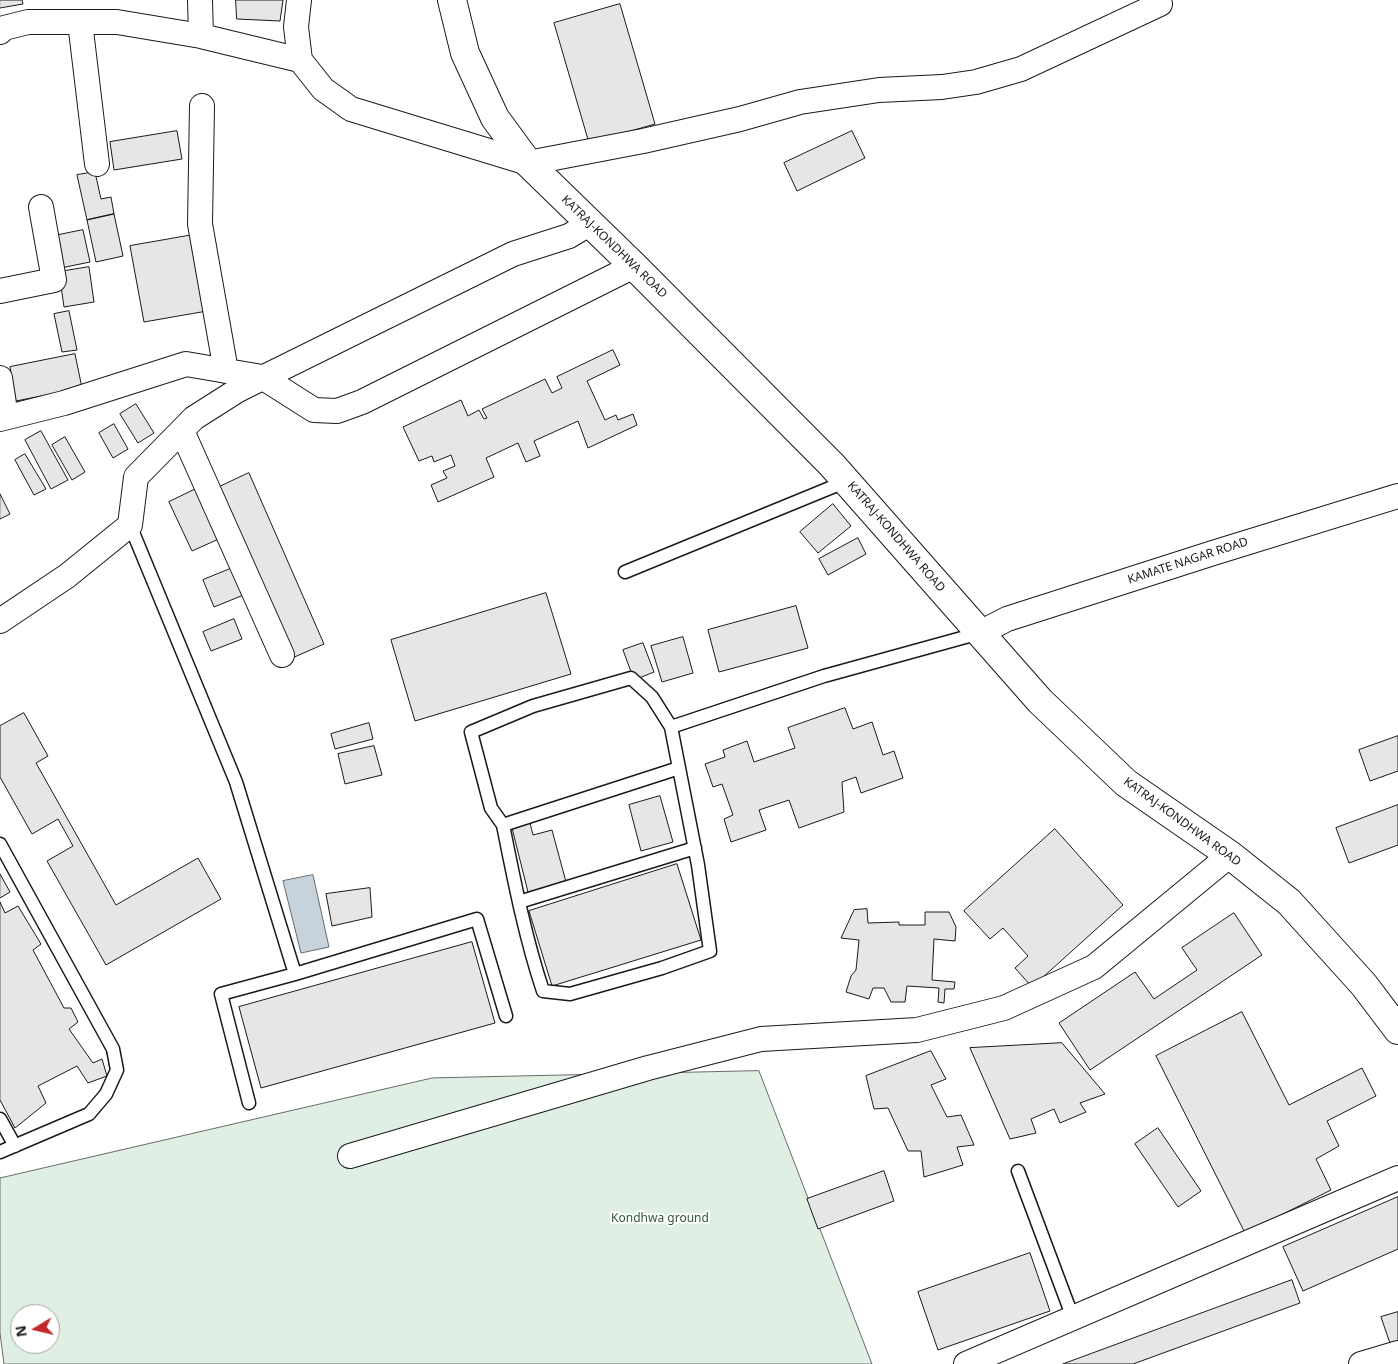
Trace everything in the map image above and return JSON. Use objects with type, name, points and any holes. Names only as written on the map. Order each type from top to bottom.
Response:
[{"type":"highway","name":"KATRAJ-KONDHWA ROAD","points":[[452,0],[465,53],[495,118],[528,164],[634,266],[847,481],[1040,701],[1126,783],[1230,855],[1288,902],[1364,985],[1398,1030]]},
{"type":"street","points":[[200,0],[201,36]]},
{"type":"street","points":[[299,0],[296,27],[300,60],[323,89],[351,109],[528,164],[730,121],[800,102],[879,90],[942,87],[976,82],[1021,69],[1162,1]]},
{"type":"street","points":[[0,32],[4,28],[28,22],[117,22],[201,36],[300,60]]},
{"type":"street","points":[[80,22],[97,164]]},
{"type":"street","points":[[202,106],[200,224],[226,371]]},
{"type":"street","points":[[0,292],[54,280],[41,207]]},
{"type":"street","points":[[0,621],[67,576],[130,525],[136,477],[194,418],[262,377],[513,254],[569,236],[589,224]]},
{"type":"street","points":[[0,378],[3,418],[64,402],[186,364],[262,377],[314,410],[337,411],[362,402],[634,266]]},
{"type":"street","points":[[182,431],[282,656]]},
{"type":"street","name":"KAMATE NAGAR ROAD","points":[[980,633],[1006,619],[1398,496]]},
{"type":"street","points":[[350,1156],[648,1068],[761,1039],[917,1030],[1004,1008],[1094,966],[1230,855]]},
{"type":"street","points":[[966,1364],[1398,1178]]},
{"type":"street","points":[[1361,1364],[1398,1353]]},
{"type":"lane","points":[[625,572],[847,481]]},
{"type":"lane","points":[[130,525],[236,782],[295,974]]},
{"type":"lane","points":[[671,727],[824,676],[980,633]]},
{"type":"lane","points":[[631,678],[652,697],[671,727],[679,768],[695,848],[710,951],[662,968],[570,994],[543,991],[536,971],[519,902],[503,825],[491,808],[471,732],[533,706],[631,678]]},
{"type":"lane","points":[[503,825],[679,768]]},
{"type":"lane","points":[[0,844],[113,1049],[117,1070],[106,1094],[89,1114],[0,1152]]},
{"type":"lane","points":[[519,902],[695,848]]},
{"type":"lane","points":[[250,1103],[221,994],[295,974],[477,918],[506,1016]]},
{"type":"lane","points":[[0,1119],[15,1146]]},
{"type":"lane","points":[[1018,1171],[1073,1318]]},
{"type":"green space","name":"Kondhwa ground","points":[[759,1071],[872,1364],[4,1364],[0,1333],[0,1178],[432,1078]]},
{"type":"shaded area","points":[[313,875],[329,947],[301,953],[283,881]]},
{"type":"building","points":[[0,0],[22,0],[23,4],[0,8]]},
{"type":"building","points":[[236,0],[283,0],[280,21],[237,19]]},
{"type":"building","points":[[620,4],[655,124],[589,143],[554,23]]},
{"type":"building","points":[[177,131],[182,159],[114,170],[110,142]]},
{"type":"building","points":[[852,131],[865,158],[797,191],[784,163]]},
{"type":"building","points":[[95,172],[101,199],[111,197],[114,214],[87,220],[77,175]]},
{"type":"building","points":[[114,214],[123,256],[96,262],[87,220]]},
{"type":"building","points":[[83,230],[90,262],[56,269],[49,237]]},
{"type":"building","points":[[193,235],[207,311],[144,322],[130,246]]},
{"type":"building","points":[[89,267],[94,302],[64,307],[59,272]]},
{"type":"building","points":[[69,311],[77,350],[62,352],[54,314]]},
{"type":"building","points":[[613,350],[620,365],[587,381],[605,420],[616,415],[618,420],[633,414],[637,425],[588,448],[578,421],[534,441],[540,456],[526,462],[518,443],[486,458],[494,477],[438,502],[431,485],[447,478],[443,471],[455,466],[451,455],[434,462],[432,456],[419,461],[403,427],[461,400],[468,416],[479,410],[484,419],[487,418],[482,409],[545,379],[552,393],[562,388],[557,377]]},
{"type":"building","points":[[75,354],[82,388],[16,401],[10,367]]},
{"type":"building","points":[[136,404],[154,433],[138,443],[120,414]]},
{"type":"building","points":[[114,424],[128,449],[113,458],[99,433]]},
{"type":"building","points":[[41,431],[68,480],[51,489],[25,440]]},
{"type":"building","points":[[65,437],[85,472],[72,480],[52,445]]},
{"type":"building","points":[[25,454],[46,489],[34,495],[15,460]]},
{"type":"building","points":[[249,473],[324,644],[290,659],[215,489]]},
{"type":"building","points":[[198,488],[221,538],[192,551],[169,502]]},
{"type":"building","points":[[0,494],[10,514],[0,519]]},
{"type":"building","points":[[833,504],[851,526],[818,553],[800,532]]},
{"type":"building","points":[[858,538],[866,554],[828,575],[819,559]]},
{"type":"building","points":[[235,567],[246,594],[214,607],[203,580]]},
{"type":"building","points":[[546,593],[571,674],[415,721],[391,640]]},
{"type":"building","points":[[796,606],[808,648],[719,672],[708,630]]},
{"type":"building","points":[[234,619],[242,639],[211,651],[203,632]]},
{"type":"building","points":[[683,637],[693,673],[662,682],[651,646]]},
{"type":"building","points":[[643,643],[654,672],[634,680],[623,650]]},
{"type":"building","points":[[845,708],[853,729],[872,722],[883,755],[894,751],[903,778],[861,793],[856,777],[842,782],[844,812],[799,828],[789,800],[759,810],[766,830],[731,842],[724,819],[733,815],[722,784],[713,787],[705,764],[725,757],[723,750],[747,741],[754,762],[795,748],[788,728]]},
{"type":"building","points":[[24,713],[48,756],[36,763],[116,905],[198,858],[221,899],[106,965],[47,861],[73,846],[58,819],[32,834],[0,777],[0,726]]},
{"type":"building","points":[[369,723],[373,739],[335,749],[331,734]]},
{"type":"building","points":[[1398,736],[1398,771],[1370,781],[1359,750]]},
{"type":"building","points":[[374,746],[382,775],[345,784],[338,754]]},
{"type":"building","points":[[660,796],[673,842],[641,851],[629,805]]},
{"type":"building","points":[[1398,805],[1398,845],[1349,863],[1336,828]]},
{"type":"building","points":[[530,823],[533,835],[552,830],[566,882],[528,892],[512,828]]},
{"type":"building","points":[[1055,829],[1123,905],[1032,987],[1015,968],[1028,956],[1003,928],[990,939],[964,911]]},
{"type":"building","points":[[677,864],[701,940],[552,986],[529,911]]},
{"type":"building","points":[[0,874],[10,892],[0,898]]},
{"type":"building","points":[[370,888],[372,917],[332,926],[326,894]]},
{"type":"building","points":[[0,902],[5,913],[18,906],[41,944],[33,950],[64,1008],[71,1008],[78,1022],[69,1029],[93,1063],[102,1059],[107,1076],[88,1083],[77,1066],[38,1086],[46,1103],[15,1128],[0,1100]]},
{"type":"building","points":[[867,909],[868,923],[899,922],[899,925],[925,925],[925,912],[949,912],[956,927],[955,941],[934,939],[932,980],[955,982],[954,989],[945,989],[944,1003],[938,1002],[939,988],[907,986],[905,1002],[891,1002],[884,988],[873,988],[869,999],[846,992],[851,976],[856,970],[859,940],[841,938],[854,910]]},
{"type":"building","points":[[1234,913],[1262,955],[1090,1070],[1059,1023],[1135,972],[1154,999],[1197,970],[1182,948]]},
{"type":"building","points":[[472,942],[495,1023],[261,1088],[239,1007]]},
{"type":"building","points":[[1242,1012],[1289,1105],[1362,1068],[1376,1096],[1327,1121],[1339,1146],[1316,1159],[1331,1190],[1245,1233],[1156,1056]]},
{"type":"building","points":[[1062,1043],[1105,1094],[1080,1103],[1086,1112],[1060,1123],[1054,1109],[1031,1119],[1036,1133],[1010,1139],[970,1048]]},
{"type":"building","points":[[931,1051],[946,1079],[931,1085],[947,1117],[961,1115],[974,1145],[957,1147],[963,1165],[924,1177],[921,1151],[908,1151],[888,1108],[874,1109],[866,1076]]},
{"type":"building","points":[[1158,1128],[1201,1191],[1178,1207],[1135,1144]]},
{"type":"building","points":[[884,1171],[894,1201],[818,1229],[807,1199]]},
{"type":"building","points":[[1398,1197],[1398,1249],[1303,1291],[1283,1247]]},
{"type":"building","points":[[1030,1253],[1050,1311],[938,1350],[918,1292]]},
{"type":"building","points":[[1292,1280],[1300,1303],[1133,1364],[1063,1364]]},
{"type":"building","points":[[1398,1312],[1398,1353],[1394,1355],[1381,1317]]}]
